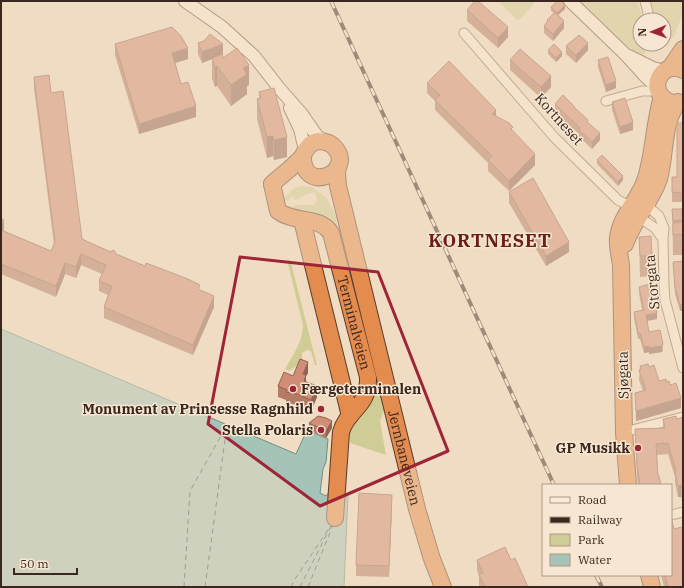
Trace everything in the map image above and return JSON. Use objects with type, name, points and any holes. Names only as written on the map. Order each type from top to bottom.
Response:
[{"type":"highway","name":"Sjøgata","points":[[639,210],[656,124],[659,92],[658,81],[660,75],[673,70],[683,49]]},
{"type":"highway","points":[[659,92],[669,101],[681,101]]},
{"type":"highway","name":"Sjøgata","points":[[628,484],[624,432],[621,265],[624,247],[639,210],[655,189],[659,178],[672,109],[681,101]]},
{"type":"highway","points":[[272,184],[304,153],[311,144],[324,141]]},
{"type":"highway","name":"Jernbaneveien","points":[[324,141],[332,145],[338,152],[338,186],[417,509],[432,559],[443,587]]},
{"type":"highway","name":"Jernbaneveien","points":[[304,153],[304,168],[315,177],[334,199],[350,234]]},
{"type":"highway","points":[[272,184],[282,180],[328,176],[332,174],[338,166]]},
{"type":"highway","name":"Terminalveien","points":[[272,184],[278,211],[287,217],[320,223],[327,228],[333,239],[368,377],[368,385],[364,399],[342,426],[336,491],[336,518]]},
{"type":"highway","points":[[302,220],[350,416]]},
{"type":"highway","points":[[649,576],[652,587]]},
{"type":"street","name":"Jernbaneveien","points":[[185,1],[222,27],[254,56],[291,101],[317,136],[324,141]]},
{"type":"street","points":[[570,1],[626,55],[659,92]]},
{"type":"street","points":[[644,1],[647,12]]},
{"type":"street","name":"Kortneset","points":[[464,33],[554,137],[618,200],[639,210]]},
{"type":"street","points":[[626,55],[653,68],[673,70]]},
{"type":"street","name":"Jernbaneveien","points":[[279,88],[300,129],[304,153]]},
{"type":"street","points":[[606,101],[642,91],[659,92]]},
{"type":"street","points":[[639,210],[663,239]]},
{"type":"street","name":"Storgata","points":[[639,210],[656,213],[664,228],[665,300],[683,368]]},
{"type":"street","points":[[624,432],[683,417]]},
{"type":"street","points":[[672,515],[683,512]]},
{"type":"highlighted area","points":[[240,257],[378,272],[448,451],[320,506],[208,424]]},
{"type":"green space","points":[[498,1],[534,1],[533,5],[518,21]]},
{"type":"green space","points":[[576,1],[637,1],[641,12],[632,12],[632,50]]},
{"type":"green space","points":[[648,1],[683,1],[683,13],[674,37],[672,38],[672,12],[651,12]]},
{"type":"green space","points":[[635,52],[645,52],[642,58]]},
{"type":"green space","points":[[303,186],[312,187],[326,197],[336,216],[337,225],[341,228],[384,403],[384,411],[380,421],[386,455],[350,443],[350,428],[367,407],[335,231],[296,214],[287,207],[314,205],[317,200],[315,193],[308,194],[294,200],[293,197],[289,198],[290,200],[283,201],[283,198],[293,189]]},
{"type":"green space","points":[[290,259],[317,365],[315,365],[311,351],[307,350],[302,353],[304,365],[298,365],[289,371],[285,369],[294,353],[303,331],[303,325],[287,260]]},
{"type":"water","points":[[1,329],[296,454],[307,430],[328,439],[326,462],[323,469],[320,493],[326,496],[329,492],[348,495],[344,587],[1,587]]},
{"type":"building","points":[[475,1],[478,1],[508,27],[498,38],[467,10]]},
{"type":"building","points":[[557,1],[561,1],[565,5],[557,13],[551,7]]},
{"type":"building","points":[[555,12],[564,21],[553,34],[544,26],[548,21],[547,20]]},
{"type":"building","points":[[172,27],[181,36],[188,48],[172,53],[181,84],[188,82],[196,106],[139,124],[115,44]]},
{"type":"building","points":[[210,34],[223,44],[202,52],[198,43],[204,41]]},
{"type":"building","points":[[579,35],[588,43],[576,55],[566,46]]},
{"type":"building","points":[[554,44],[562,52],[556,58],[548,50]]},
{"type":"building","points":[[237,48],[249,65],[243,68],[247,74],[231,85],[217,66],[215,67],[212,58],[222,54],[223,58]]},
{"type":"building","points":[[520,49],[551,76],[541,87],[510,60]]},
{"type":"building","points":[[608,57],[616,81],[606,85],[598,60]]},
{"type":"building","points":[[449,61],[496,110],[492,114],[509,123],[513,127],[511,129],[535,154],[509,181],[488,160],[492,156],[435,100],[440,95],[427,83]]},
{"type":"building","points":[[49,75],[51,93],[63,91],[82,239],[110,252],[114,250],[116,254],[145,266],[146,263],[188,279],[200,285],[198,289],[214,296],[193,345],[104,307],[112,286],[99,281],[106,265],[81,254],[76,267],[65,263],[56,286],[1,264],[1,230],[51,251],[55,242],[34,77]]},
{"type":"building","points":[[274,88],[287,137],[274,140],[273,136],[267,137],[257,99],[261,98],[259,92]]},
{"type":"building","points":[[563,95],[588,120],[587,122],[600,133],[592,142],[555,104]]},
{"type":"building","points":[[625,98],[633,122],[620,127],[612,102]]},
{"type":"building","points":[[677,123],[683,123],[683,193],[672,192],[672,177],[677,177]]},
{"type":"building","points":[[602,155],[623,176],[618,182],[597,160]]},
{"type":"building","points":[[533,178],[569,242],[546,256],[509,192]]},
{"type":"building","points":[[672,209],[682,209],[682,220],[673,221]]},
{"type":"building","points":[[1,219],[4,220],[1,226]]},
{"type":"building","points":[[683,222],[683,234],[673,235],[673,223]]},
{"type":"building","points":[[651,236],[652,256],[640,256],[639,237]]},
{"type":"building","points":[[683,261],[683,304],[680,305],[675,287],[673,262]]},
{"type":"building","points":[[650,284],[657,313],[646,315],[649,332],[660,330],[663,344],[662,346],[649,348],[649,346],[644,347],[640,333],[638,333],[634,312],[644,310],[639,287]]},
{"type":"building","points":[[300,359],[308,362],[303,374],[306,375],[304,381],[317,386],[311,400],[297,394],[286,392],[287,390],[278,386],[284,372],[293,376]]},
{"type":"building","points":[[648,364],[649,367],[654,365],[659,381],[666,379],[666,382],[669,381],[670,385],[676,383],[681,398],[636,411],[635,393],[646,390],[639,370],[641,369],[640,366]]},
{"type":"building","points":[[318,416],[332,421],[326,431],[309,423]]},
{"type":"building","points":[[676,416],[677,419],[683,417],[682,490],[681,485],[678,486],[676,471],[668,443],[656,444],[658,476],[661,484],[640,484],[635,429],[665,428],[663,419]]},
{"type":"building","points":[[359,493],[392,495],[389,566],[356,565]]},
{"type":"building","points":[[672,521],[674,529],[682,527],[683,532],[683,587],[668,587],[665,576],[672,576]]},
{"type":"building","points":[[505,547],[511,560],[515,558],[528,587],[485,587],[479,575],[483,573],[477,560]]},
{"type":"ferry route","points":[[184,587],[190,491],[227,425]]},
{"type":"ferry route","points":[[205,587],[227,425]]},
{"type":"ferry route","points":[[291,587],[332,524]]},
{"type":"ferry route","points":[[300,587],[332,524]]},
{"type":"ferry route","points":[[308,587],[333,525]]},
{"type":"railway","points":[[331,1],[554,484]]},
{"type":"railway","points":[[596,576],[602,587]]},
{"type":"place","name":"Færgeterminalen","points":[[293,389]]},
{"type":"place","name":"Monument av Prinsesse Ragnhild","points":[[321,409]]},
{"type":"place","name":"Stella Polaris","points":[[321,430]]},
{"type":"place","name":"GP Musikk","points":[[638,448]]},
{"type":"district","name":"KORTNESET","points":[[490,241]]}]
